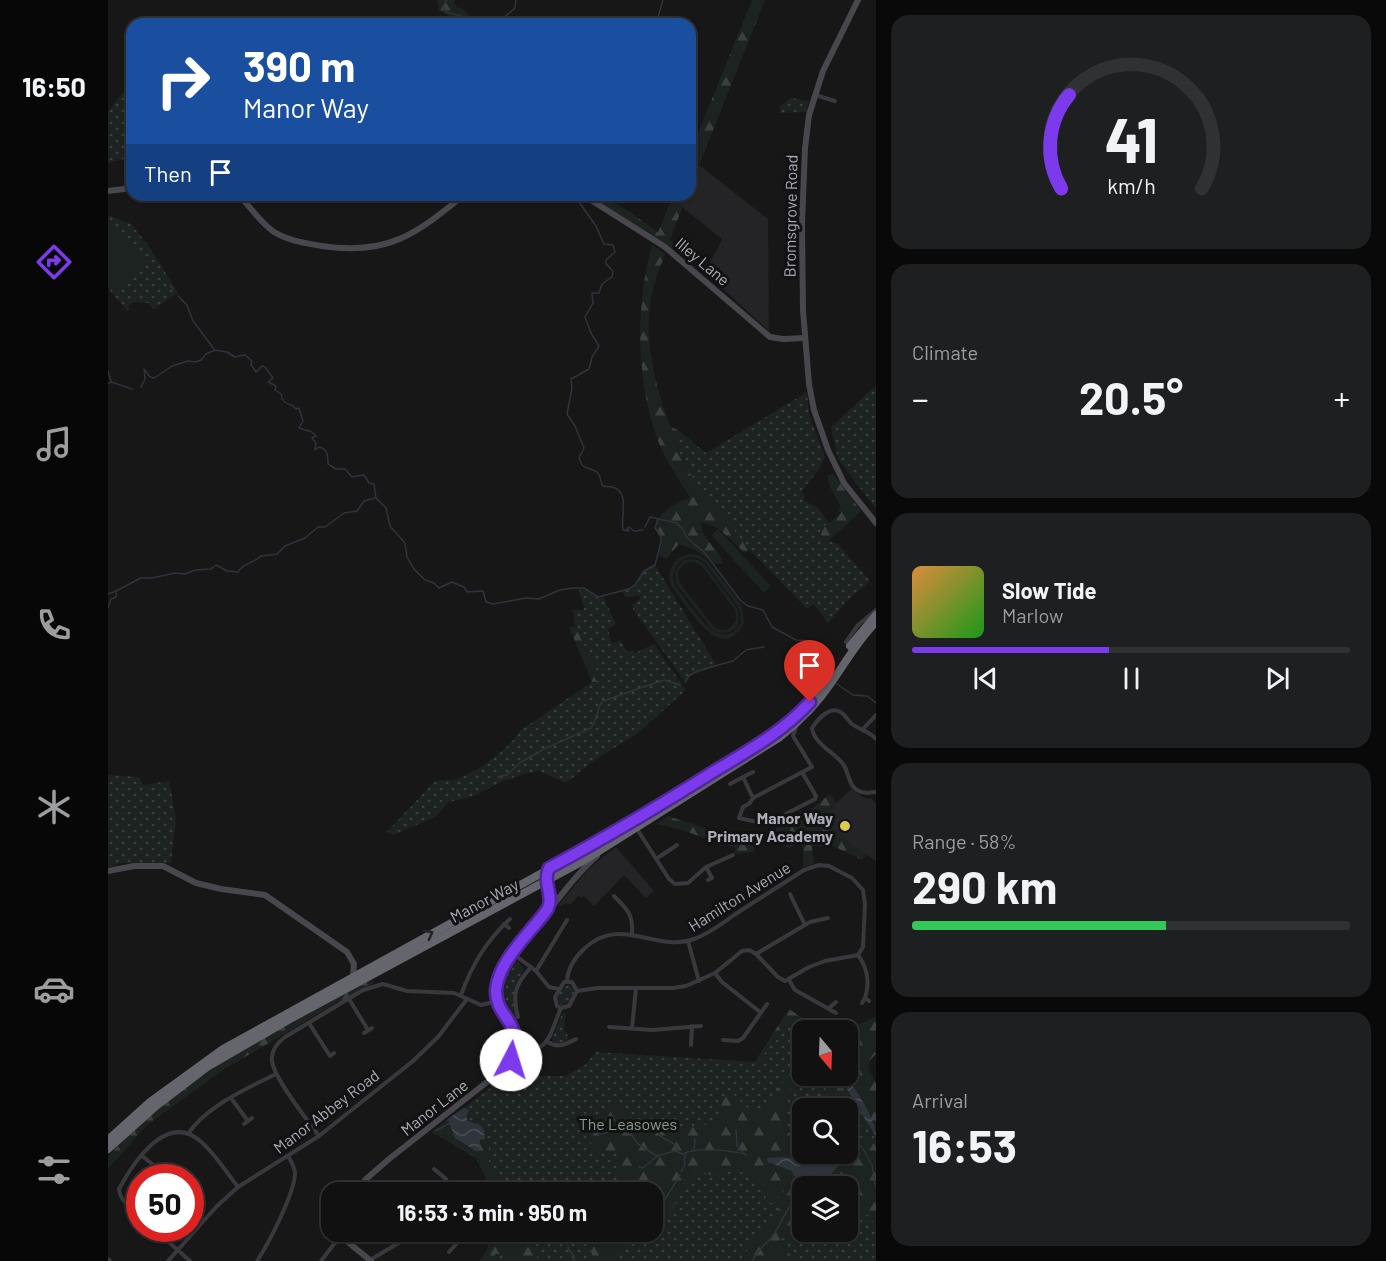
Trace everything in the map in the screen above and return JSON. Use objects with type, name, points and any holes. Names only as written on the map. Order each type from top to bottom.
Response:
[{"type":"highway","name":"Manor Way","points":[[108,1140],[150,1102],[203,1061],[370,966],[628,825],[774,734],[810,702],[828,680],[855,638],[876,615]]},
{"type":"highway","name":"Manor Way","points":[[108,1149],[156,1106],[207,1067],[271,1030],[546,882],[637,828],[780,737],[800,721],[824,693],[856,646],[876,622]]},
{"type":"main road","name":"Bromsgrove Road","points":[[858,0],[823,71],[809,115],[802,224],[805,338],[808,384],[828,450],[844,483],[876,523]]},
{"type":"main road","points":[[108,191],[126,188]]},
{"type":"main road","points":[[244,201],[265,225],[288,239],[327,247],[360,249],[378,246],[423,227],[456,201]]},
{"type":"main road","name":"Illey Lane","points":[[592,201],[665,247],[771,337],[805,338]]},
{"type":"main road","points":[[514,1049],[516,1040],[513,1028],[500,1007],[497,985],[512,953],[586,865],[611,844]]},
{"type":"main road","points":[[108,871],[134,866],[163,866],[196,883],[265,895],[347,952],[354,964],[353,976]]},
{"type":"main road","points":[[546,912],[550,898],[546,882],[549,868]]},
{"type":"main road","points":[[532,889],[542,889],[550,898],[558,898]]},
{"type":"main road","points":[[354,964],[370,966]]},
{"type":"main road","name":"Manor Lane","points":[[364,1182],[389,1159],[506,1068],[514,1049]]},
{"type":"main road","points":[[350,1242],[370,1261]]},
{"type":"street","points":[[814,95],[835,101]]},
{"type":"street","points":[[846,642],[858,625],[876,610]]},
{"type":"street","points":[[876,739],[855,726],[842,713],[831,711],[814,725],[812,731],[825,749],[843,764],[852,787],[863,793],[876,792]]},
{"type":"street","points":[[863,729],[876,716]]},
{"type":"street","points":[[800,721],[793,733],[794,740],[812,767],[802,772],[753,798],[743,807],[739,818],[766,825],[815,799],[816,796],[802,772]]},
{"type":"street","points":[[780,737],[787,736],[794,740]]},
{"type":"street","points":[[730,784],[753,772]]},
{"type":"street","points":[[743,777],[753,798]]},
{"type":"street","points":[[637,828],[675,884],[688,883],[706,867],[733,855]]},
{"type":"street","points":[[656,859],[673,850],[677,845]]},
{"type":"street","name":"Hamilton Avenue","points":[[567,981],[571,965],[576,957],[591,943],[614,933],[660,940],[688,941],[711,930],[804,870],[819,865],[829,866],[852,878],[863,890],[865,904],[863,947],[858,955]]},
{"type":"street","points":[[706,867],[712,879]]},
{"type":"street","points":[[790,894],[805,925]]},
{"type":"street","points":[[614,896],[630,912],[633,923],[632,934]]},
{"type":"street","points":[[794,899],[798,896]]},
{"type":"street","points":[[756,954],[805,925],[828,918]]},
{"type":"street","points":[[461,995],[483,948],[510,919]]},
{"type":"street","points":[[536,971],[567,921]]},
{"type":"street","points":[[817,921],[819,928]]},
{"type":"street","points":[[504,924],[509,928]]},
{"type":"street","points":[[563,926],[567,930]]},
{"type":"street","points":[[688,941],[699,981]]},
{"type":"street","points":[[578,991],[597,988],[673,988],[699,981],[715,973],[741,951],[749,950],[785,981],[825,961],[858,955],[864,964],[868,980],[865,1001]]},
{"type":"street","points":[[512,953],[536,971],[549,987],[558,988]]},
{"type":"street","points":[[547,953],[553,956]]},
{"type":"street","points":[[518,1017],[515,992],[531,967]]},
{"type":"street","points":[[715,973],[722,982],[760,1012]]},
{"type":"street","points":[[789,980],[795,990],[836,1013]]},
{"type":"street","points":[[561,1008],[555,1001],[558,988],[564,982],[575,984],[578,991]]},
{"type":"street","points":[[319,1136],[272,1066],[272,1057],[278,1042],[363,990],[386,984],[407,991],[461,995],[481,1005],[498,1001]]},
{"type":"street","points":[[632,1028],[636,988]]},
{"type":"street","points":[[561,1008],[569,1006],[578,991]]},
{"type":"street","points":[[349,999],[368,1030]]},
{"type":"street","name":"Manor Abbey Road","points":[[168,1261],[216,1207],[238,1187],[319,1136],[426,1050],[467,999]]},
{"type":"street","points":[[829,1008],[836,1002]]},
{"type":"street","points":[[723,1040],[738,1041],[743,1038],[767,1004]]},
{"type":"street","points":[[514,1049],[533,1051],[542,1046],[561,1008]]},
{"type":"street","points":[[516,1010],[522,1009]]},
{"type":"street","points":[[309,1023],[330,1056]]},
{"type":"street","points":[[691,1046],[692,1026]]},
{"type":"street","points":[[609,1027],[652,1029],[701,1026]]},
{"type":"street","points":[[546,1041],[560,1047],[576,1039]]},
{"type":"street","points":[[188,1134],[197,1122],[231,1098],[276,1074]]},
{"type":"street","points":[[231,1098],[248,1121]]},
{"type":"street","points":[[136,1164],[151,1143],[165,1135],[182,1132],[201,1141],[238,1187]]},
{"type":"street","points":[[142,1156],[152,1164]]},
{"type":"street","points":[[257,1261],[272,1235],[293,1182],[295,1170],[288,1156]]},
{"type":"street","points":[[434,1169],[447,1182]]},
{"type":"street","points":[[126,1179],[119,1193],[126,1204]]},
{"type":"street","points":[[169,1242],[190,1261]]},
{"type":"street","points":[[321,1261],[336,1242]]},
{"type":"street","points":[[370,1261],[401,1242]]},
{"type":"street","points":[[456,1253],[450,1250],[458,1242]]},
{"type":"shaded area","points":[[699,165],[768,219],[769,331],[705,272],[722,239],[682,207],[684,201],[696,201],[696,173]]},
{"type":"shaded area","name":"Manor Way Primary Academy","points":[[851,789],[864,798],[872,799],[876,804],[876,861],[862,852],[808,834]]},
{"type":"shaded area","points":[[616,847],[654,891],[646,898],[624,875],[594,906],[584,896],[581,898],[579,895],[570,905],[567,903],[558,906],[589,868]]},
{"type":"green space","points":[[437,0],[454,0],[456,7],[463,9],[471,18],[452,18],[439,10]]},
{"type":"green space","points":[[752,0],[765,0],[696,173],[696,138]]},
{"type":"green space","points":[[126,88],[126,158],[108,163],[108,112]]},
{"type":"green space","points":[[791,98],[809,101],[806,112],[780,113],[780,106]]},
{"type":"green space","points":[[595,201],[614,203],[658,232],[671,201],[685,201],[670,240],[676,246],[671,249]]},
{"type":"green space","points":[[108,215],[131,224],[150,248],[178,293],[154,309],[148,303],[133,302],[129,305],[128,312],[108,288]]},
{"type":"green space","points":[[110,219],[147,264],[115,290],[108,282],[108,221]]},
{"type":"green space","points":[[652,245],[665,254],[654,285],[650,306],[649,341],[659,394],[671,427],[678,430],[674,441],[688,471],[750,550],[745,553],[718,528],[701,522],[704,534],[718,552],[723,563],[716,564],[695,550],[679,544],[666,559],[659,555],[661,537],[655,528],[657,522],[668,508],[690,498],[661,448],[645,394],[640,344],[641,318],[646,269]]},
{"type":"green space","points":[[876,385],[876,509],[838,459],[831,427]]},
{"type":"green space","points":[[807,392],[809,414],[825,457],[819,469],[801,492],[805,496],[803,500],[818,508],[828,522],[820,532],[822,539],[838,544],[870,581],[849,599],[828,623],[814,604],[807,609],[743,543],[688,471],[674,440],[678,430],[706,453]]},
{"type":"green space","points":[[833,474],[861,511],[828,541],[822,539],[820,532],[828,522],[841,513],[838,510],[841,508],[828,481],[828,476]]},
{"type":"green space","points":[[718,529],[771,586],[764,593],[711,535]]},
{"type":"green space","points":[[699,555],[708,561],[742,606],[744,623],[735,635],[725,639],[705,629],[672,587],[670,570],[679,558]],"holes":[[[690,557],[698,558],[705,563],[739,608],[741,622],[733,632],[724,634],[714,631],[705,624],[675,585],[673,576],[678,564]]]},
{"type":"green space","points":[[684,560],[698,560],[704,564],[738,609],[739,622],[736,628],[729,632],[719,633],[712,629],[676,584],[675,571]],"holes":[[[685,563],[697,563],[702,566],[735,610],[736,621],[728,630],[714,627],[679,582],[678,571]]]},
{"type":"green space","points":[[655,565],[717,666],[689,676],[685,682],[633,609],[632,605],[640,599],[641,595],[626,597],[622,591],[635,585],[644,571]]},
{"type":"green space","points":[[584,588],[596,596],[603,596],[616,624],[608,630],[612,644],[621,640],[627,652],[633,650],[635,653],[654,644],[686,690],[637,734],[596,759],[570,780],[564,782],[539,771],[528,773],[503,781],[474,796],[449,802],[435,817],[394,835],[387,832],[434,782],[457,779],[475,771],[501,752],[521,730],[592,682],[601,680],[575,627],[573,610],[584,610],[579,589]]},
{"type":"green space","points":[[569,627],[575,627],[602,680],[592,682]]},
{"type":"green space","points":[[108,775],[139,777],[143,785],[169,781],[176,818],[171,863],[123,863],[108,867]]},
{"type":"green space","points":[[830,794],[836,803],[822,818],[866,855],[862,860],[833,846],[812,846],[814,864],[803,867],[803,849],[800,841],[788,849],[781,840],[756,845],[754,852],[736,854],[734,852],[736,848],[676,828],[656,824],[668,816],[717,832],[755,839],[809,811]]},
{"type":"green space","points":[[513,959],[524,970],[514,993],[514,1007],[521,1032],[518,1033],[500,996],[503,976]]},
{"type":"green space","points":[[372,979],[374,983],[223,1070],[147,1125],[108,1169],[108,1156],[163,1106],[207,1072],[258,1040]]},
{"type":"green space","points":[[569,984],[574,990],[573,996],[569,1004],[561,1005],[557,999],[560,990]]},
{"type":"green space","name":"The Leasowes","points":[[789,1009],[805,1020],[792,1020],[792,1086],[858,1086],[858,1025],[876,1017],[876,1054],[870,1060],[868,1068],[876,1083],[876,1261],[480,1261],[488,1248],[489,1242],[663,1242],[663,1182],[487,1182],[476,1158],[432,1132],[506,1076],[524,1073],[565,1076],[585,1065],[596,1052],[755,1062]]},
{"type":"green space","points":[[789,1009],[805,1020],[792,1020],[792,1024],[779,1035],[758,1062],[755,1062]]},
{"type":"green space","points":[[566,1013],[564,1029],[568,1036],[567,1042],[559,1045],[552,1039],[562,1014]]},
{"type":"green space","points":[[876,1017],[876,1054],[870,1060],[868,1068],[876,1083],[876,1127],[852,1086],[858,1086],[858,1025]]},
{"type":"green space","points":[[792,1071],[793,1086],[781,1103],[787,1111],[786,1122],[792,1139],[792,1154],[791,1157],[768,1162],[783,1167],[795,1176],[792,1176],[792,1235],[779,1240],[795,1261],[739,1261],[779,1209],[786,1195],[783,1191],[775,1203],[766,1203],[764,1183],[744,1173],[731,1171],[711,1175],[696,1171],[685,1183],[672,1210],[663,1219],[663,1182],[627,1182],[616,1171],[618,1153],[599,1154],[590,1142],[597,1124],[611,1102],[637,1122],[671,1128],[711,1124],[720,1116],[722,1101],[731,1092],[752,1112],[762,1108]]},
{"type":"green space","points":[[825,1086],[842,1086],[849,1098],[830,1098]]},
{"type":"green space","points":[[858,1114],[865,1126],[858,1125]]},
{"type":"green space","points":[[448,1119],[455,1138],[465,1144],[479,1143],[480,1140],[485,1139],[489,1148],[489,1162],[498,1182],[487,1182],[476,1157],[432,1132]]},
{"type":"green space","points":[[865,1136],[871,1138],[876,1147],[876,1228],[869,1214],[858,1219],[860,1181],[855,1171],[851,1176],[827,1176],[840,1164],[858,1164],[858,1145]]},
{"type":"green space","points":[[489,1242],[535,1242],[539,1253],[535,1261],[514,1261],[505,1253],[495,1254],[493,1261],[480,1261],[488,1248]]},
{"type":"green space","points":[[591,1242],[632,1242],[623,1248],[612,1261],[594,1261],[589,1245]]},
{"type":"water","points":[[845,1086],[853,1086],[860,1097],[873,1122],[876,1137],[858,1107],[858,1098],[852,1098]]},
{"type":"water","points":[[463,1108],[469,1110],[466,1116],[468,1121],[481,1126],[484,1132],[485,1139],[480,1140],[478,1152],[455,1138],[448,1119]]},
{"type":"water","points":[[767,1158],[792,1158],[792,1164],[840,1164],[828,1176],[794,1176],[792,1171],[768,1162]]},
{"type":"waterway","points":[[447,0],[443,6],[446,12],[465,18]]},
{"type":"waterway","points":[[503,18],[515,8],[516,0]]},
{"type":"waterway","points":[[658,18],[663,0]]},
{"type":"waterway","points":[[578,201],[596,226],[604,244],[613,245],[615,252],[606,260],[606,264],[613,271],[612,277],[602,284],[599,293],[592,293],[593,303],[585,317],[599,346],[592,357],[589,369],[571,379],[572,388],[567,414],[584,448],[579,458],[582,465],[597,472],[603,486],[612,487],[621,494],[624,506],[623,530],[629,531],[627,529],[629,527],[634,531],[643,530]]},
{"type":"waterway","points":[[170,285],[173,289]]},
{"type":"waterway","points":[[178,296],[187,305],[193,321],[214,349]]},
{"type":"waterway","points":[[141,387],[145,379],[144,369],[150,377],[154,378],[172,366],[188,361],[196,362],[215,350],[227,352],[235,357],[245,355],[252,361],[251,364],[256,372],[262,366],[265,367],[273,378],[268,382],[276,386],[275,390],[281,394],[284,402],[296,409],[299,408],[303,421],[299,428],[312,432],[316,436],[312,438],[316,443],[315,450],[319,447],[326,451],[328,464],[336,469],[345,469],[352,477],[364,475],[369,483],[374,484],[376,498],[386,508],[390,526],[405,543],[407,557],[414,569],[425,580],[434,583],[439,588],[452,582],[464,587],[467,592],[483,591],[486,602],[493,604],[526,598],[539,599],[560,590],[573,588],[584,588],[598,597],[629,589],[635,585],[644,571],[655,565],[661,542],[661,537],[655,528],[658,519]]},
{"type":"waterway","points":[[108,371],[111,381]]},
{"type":"waterway","points":[[108,384],[111,382],[132,389]]},
{"type":"waterway","points":[[108,608],[111,599],[116,597],[116,591],[141,578],[175,573],[185,574],[195,570],[211,569],[216,565],[227,571],[238,572],[261,556],[277,554],[285,546],[305,538],[318,527],[325,527],[344,513],[357,511],[364,501],[375,498]]},
{"type":"waterway","points":[[645,527],[650,517],[677,523],[686,537],[704,552],[740,600],[748,606],[763,610],[772,627],[796,640],[811,641],[814,653],[813,663],[823,671]]},
{"type":"waterway","points":[[108,594],[116,591]]},
{"type":"waterway","points":[[685,682],[697,671],[733,661],[746,650],[764,647]]},
{"type":"waterway","points":[[498,777],[507,775],[521,762],[544,749],[591,728],[603,701],[664,680],[680,685]]},
{"type":"waterway","points":[[837,684],[853,695],[867,696],[876,703]]},
{"type":"waterway","points":[[435,1131],[450,1123]]},
{"type":"waterway","points":[[736,1130],[737,1146],[744,1153]]},
{"type":"waterway","points":[[598,1134],[619,1131],[631,1134],[638,1144],[657,1156],[675,1151],[683,1154],[705,1150],[747,1155]]},
{"type":"waterway","points":[[659,1133],[660,1136],[676,1145],[678,1151]]},
{"type":"waterway","points":[[694,1150],[695,1139]]},
{"type":"waterway","points":[[859,1144],[862,1147]]},
{"type":"waterway","points":[[863,1149],[872,1165],[875,1185]]},
{"type":"waterway","points":[[681,1172],[686,1154]]},
{"type":"waterway","points":[[639,1167],[643,1168],[657,1156]]},
{"type":"waterway","points":[[663,1203],[680,1175]]},
{"type":"waterway","points":[[752,1261],[773,1235],[790,1207]]},
{"type":"waterway","points":[[567,1242],[574,1261]]},
{"type":"place","name":"Manor Way Primary Academy","points":[[845,826]]},
{"type":"route","points":[[511,1060],[516,1040],[512,1024],[496,997],[497,985],[512,953],[548,908],[550,895],[545,879],[549,868],[628,825],[774,734],[810,702]]}]
